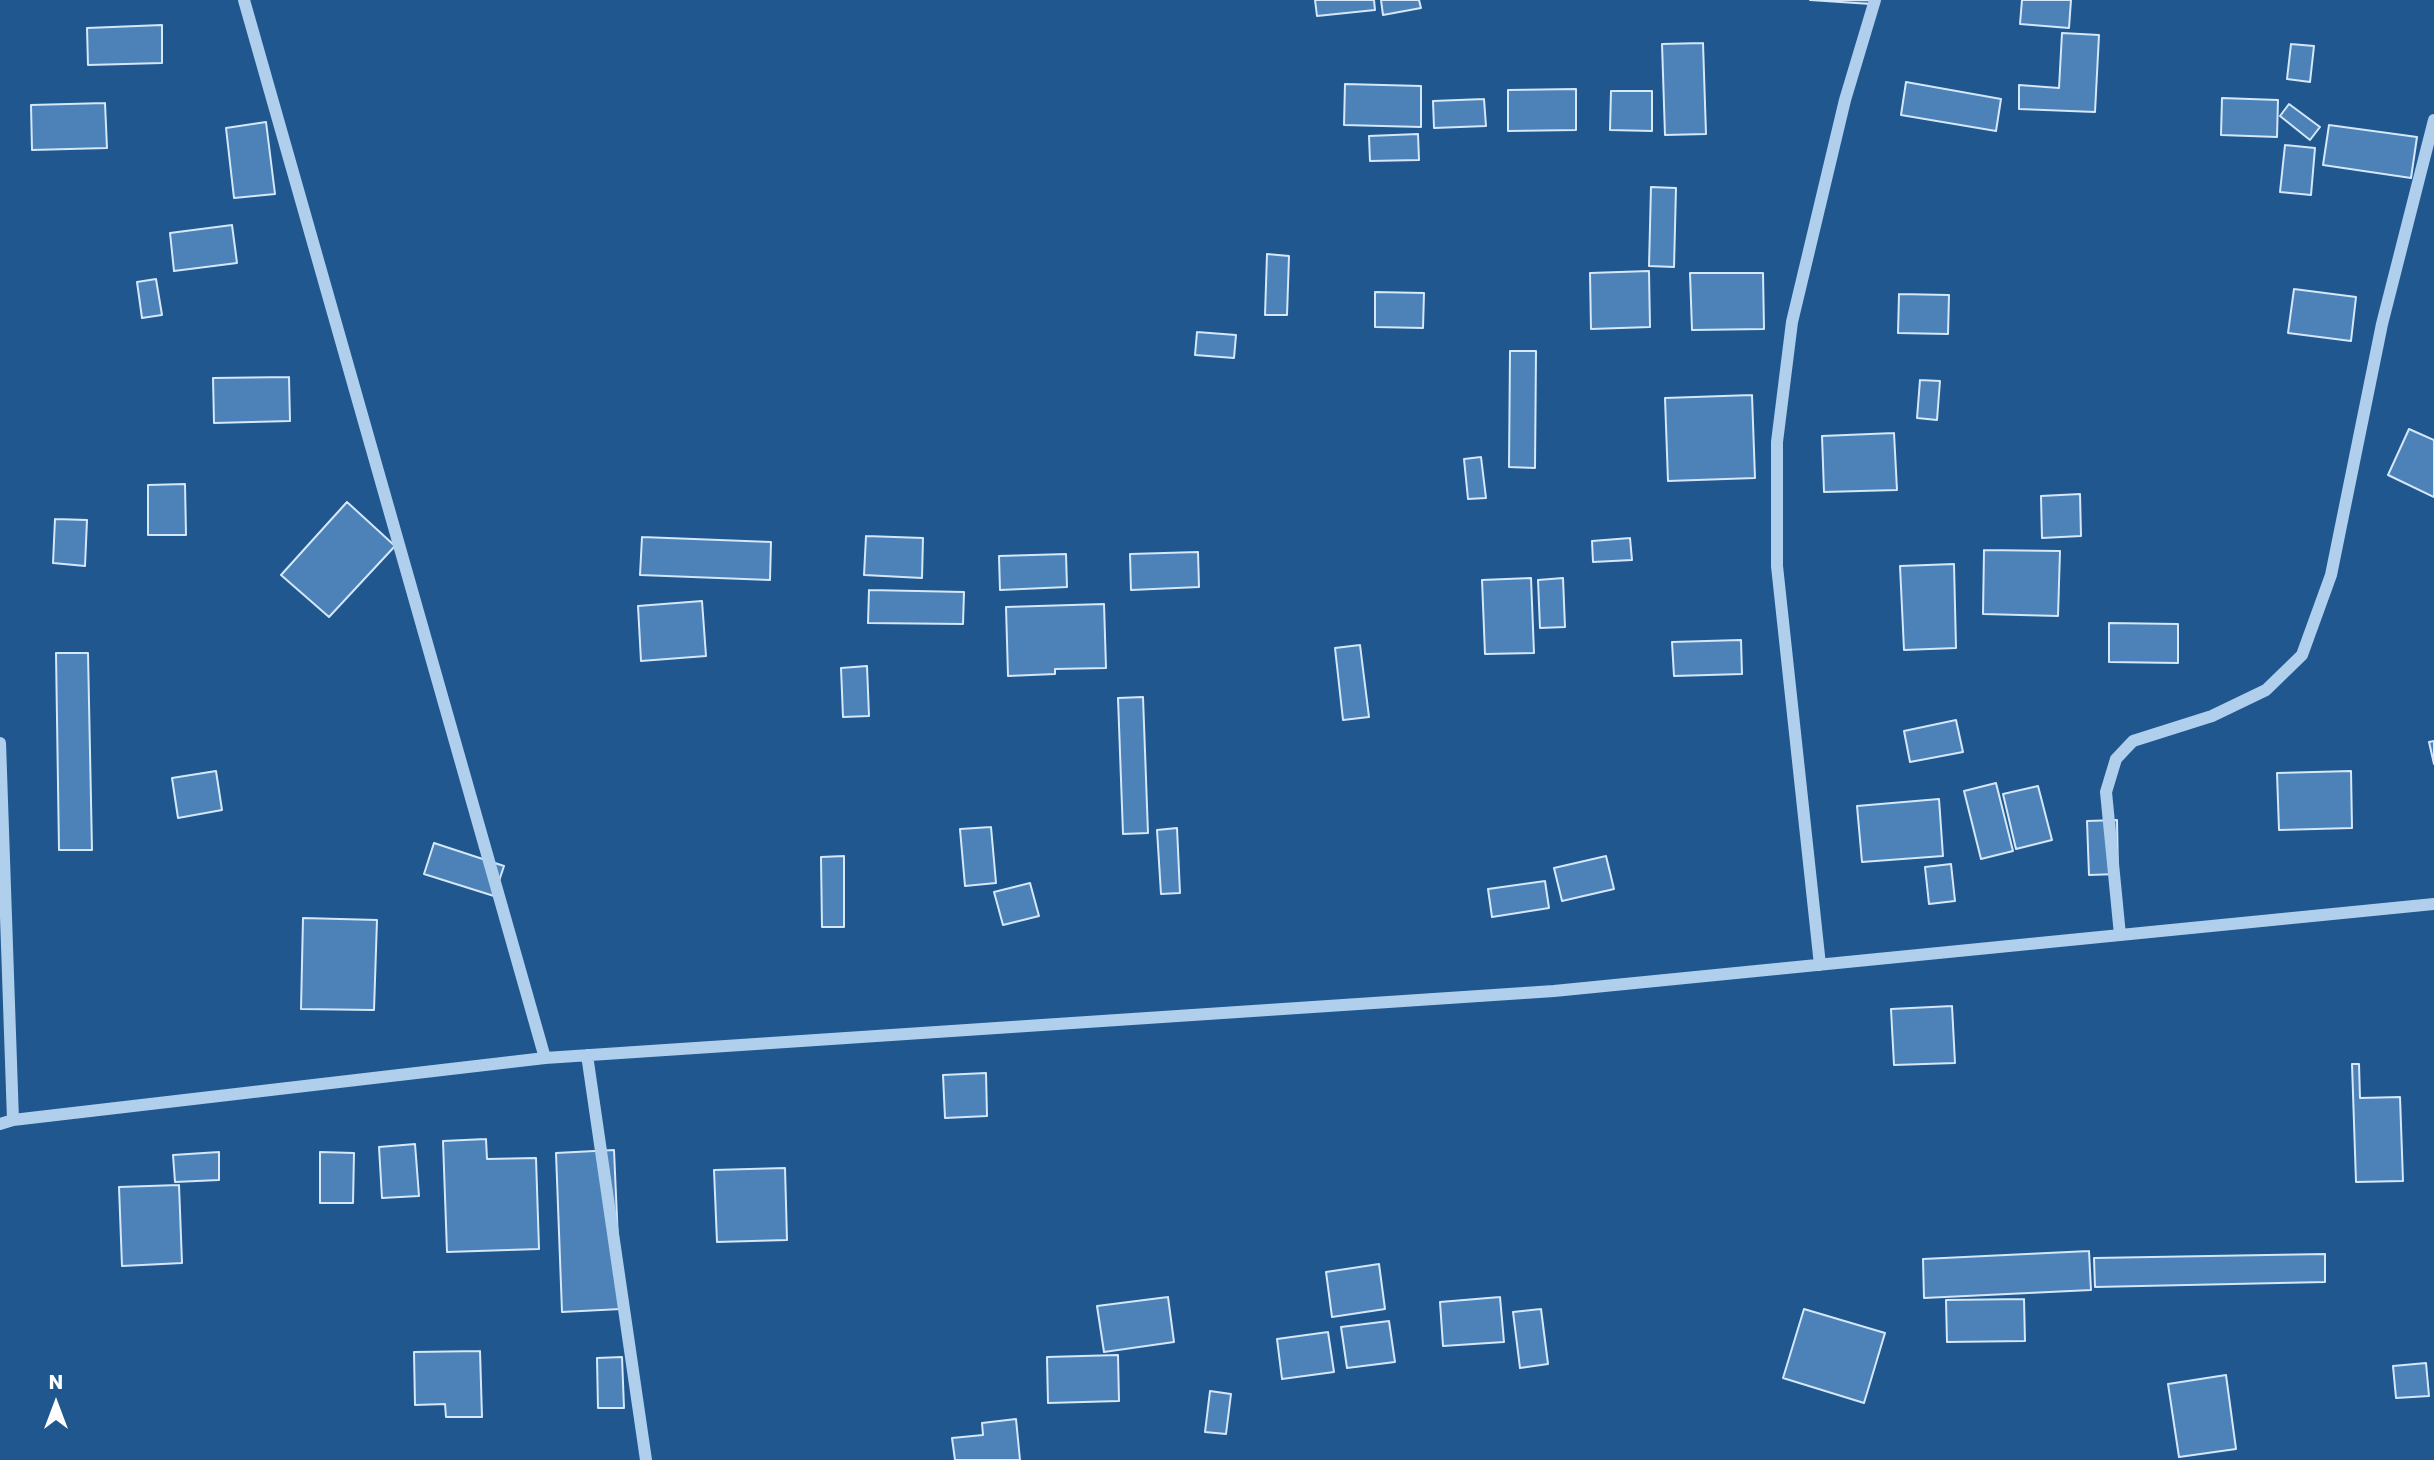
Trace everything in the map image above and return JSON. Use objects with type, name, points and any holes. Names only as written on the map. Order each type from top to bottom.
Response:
[{"type":"street","points":[[244,0],[545,1058]]},
{"type":"street","points":[[1820,965],[1777,566],[1777,442],[1792,322],[1845,100],[1875,0]]},
{"type":"street","points":[[2120,935],[2106,792],[2116,759],[2133,741],[2212,716],[2266,690],[2302,655],[2331,575],[2382,324],[2434,120]]},
{"type":"street","points":[[0,743],[13,1120]]},
{"type":"street","points":[[0,1124],[13,1120],[545,1058],[1554,992],[2434,904]]},
{"type":"street","points":[[587,1055],[646,1460]]},
{"type":"building","points":[[1315,0],[1374,0],[1375,10],[1317,16]]},
{"type":"building","points":[[1381,0],[1419,0],[1421,8],[1383,15]]},
{"type":"building","points":[[1810,0],[1871,0],[1871,4]]},
{"type":"building","points":[[2022,0],[2071,0],[2069,28],[2020,24]]},
{"type":"building","points":[[162,25],[162,63],[88,65],[87,28]]},
{"type":"building","points":[[2062,33],[2099,35],[2095,112],[2019,109],[2019,85],[2059,88]]},
{"type":"building","points":[[1703,43],[1706,134],[1665,135],[1662,44]]},
{"type":"building","points":[[2291,44],[2314,46],[2310,82],[2287,79]]},
{"type":"building","points":[[1906,82],[2001,99],[1996,131],[1901,115]]},
{"type":"building","points":[[1345,84],[1421,86],[1421,127],[1344,125]]},
{"type":"building","points":[[1576,89],[1576,130],[1508,131],[1508,90]]},
{"type":"building","points":[[1611,91],[1652,91],[1652,131],[1610,130]]},
{"type":"building","points":[[2222,98],[2278,100],[2277,137],[2221,135]]},
{"type":"building","points":[[1484,99],[1486,126],[1434,128],[1433,101]]},
{"type":"building","points":[[105,103],[107,148],[32,150],[31,105]]},
{"type":"building","points":[[2289,104],[2320,127],[2310,140],[2280,116]]},
{"type":"building","points":[[266,122],[275,194],[234,198],[226,128]]},
{"type":"building","points":[[2329,125],[2417,137],[2411,178],[2323,165]]},
{"type":"building","points":[[1418,134],[1419,160],[1370,161],[1369,136]]},
{"type":"building","points":[[2285,145],[2315,148],[2311,195],[2280,192]]},
{"type":"building","points":[[1651,187],[1676,188],[1674,267],[1649,266]]},
{"type":"building","points":[[232,225],[237,263],[174,271],[170,233]]},
{"type":"building","points":[[1267,254],[1289,256],[1287,315],[1265,315]]},
{"type":"building","points":[[1649,271],[1650,327],[1591,329],[1590,273]]},
{"type":"building","points":[[1690,273],[1763,273],[1764,329],[1692,330]]},
{"type":"building","points":[[156,279],[162,315],[142,318],[137,282]]},
{"type":"building","points":[[2294,289],[2356,297],[2351,341],[2288,333]]},
{"type":"building","points":[[1375,292],[1424,293],[1423,328],[1375,327]]},
{"type":"building","points":[[1899,294],[1949,295],[1948,334],[1898,333]]},
{"type":"building","points":[[1197,332],[1236,335],[1234,358],[1195,355]]},
{"type":"building","points":[[1510,351],[1536,351],[1535,468],[1509,467]]},
{"type":"building","points":[[289,377],[290,421],[214,423],[213,378]]},
{"type":"building","points":[[1920,380],[1940,381],[1937,420],[1917,418]]},
{"type":"building","points":[[1752,395],[1755,478],[1668,481],[1665,398]]},
{"type":"building","points":[[2409,429],[2434,440],[2434,497],[2388,475]]},
{"type":"building","points":[[1894,433],[1897,490],[1824,492],[1822,436]]},
{"type":"building","points":[[1481,457],[1486,498],[1468,499],[1464,459]]},
{"type":"building","points":[[185,484],[186,535],[148,535],[148,485]]},
{"type":"building","points":[[2080,494],[2081,536],[2042,538],[2041,496]]},
{"type":"building","points":[[347,502],[395,546],[329,617],[281,575]]},
{"type":"building","points":[[55,519],[87,520],[85,566],[53,563]]},
{"type":"building","points":[[866,536],[923,538],[922,578],[864,575]]},
{"type":"building","points":[[642,537],[771,542],[770,580],[640,575]]},
{"type":"building","points":[[1630,538],[1632,560],[1593,562],[1592,541]]},
{"type":"building","points":[[1984,550],[2060,551],[2058,616],[1983,614]]},
{"type":"building","points":[[1198,552],[1199,587],[1131,590],[1130,554]]},
{"type":"building","points":[[1066,554],[1067,587],[1000,590],[999,556]]},
{"type":"building","points":[[1954,564],[1956,648],[1904,650],[1900,566]]},
{"type":"building","points":[[1531,578],[1534,653],[1485,654],[1482,580]]},
{"type":"building","points":[[1563,578],[1565,627],[1540,628],[1538,580]]},
{"type":"building","points":[[869,590],[964,592],[963,624],[868,623]]},
{"type":"building","points":[[702,601],[706,656],[641,661],[638,606]]},
{"type":"building","points":[[1104,604],[1106,668],[1055,669],[1055,674],[1008,676],[1006,607]]},
{"type":"building","points":[[2109,623],[2178,624],[2178,663],[2109,662]]},
{"type":"building","points":[[1741,640],[1742,674],[1674,676],[1672,642]]},
{"type":"building","points":[[1360,645],[1369,717],[1343,720],[1335,648]]},
{"type":"building","points":[[56,653],[88,653],[92,850],[59,850]]},
{"type":"building","points":[[867,666],[869,716],[843,717],[841,668]]},
{"type":"building","points":[[1143,697],[1148,833],[1123,834],[1118,698]]},
{"type":"building","points":[[1956,720],[1963,752],[1910,762],[1904,731]]},
{"type":"building","points":[[2434,741],[2434,764],[2429,742]]},
{"type":"building","points":[[216,771],[222,810],[178,818],[172,778]]},
{"type":"building","points":[[2351,771],[2352,828],[2279,830],[2277,773]]},
{"type":"building","points":[[1996,783],[2013,851],[1981,859],[1964,791]]},
{"type":"building","points":[[2038,786],[2052,840],[2016,849],[2003,794]]},
{"type":"building","points":[[1939,799],[1943,856],[1862,862],[1857,806]]},
{"type":"building","points":[[2117,820],[2118,874],[2089,875],[2087,821]]},
{"type":"building","points":[[991,827],[996,883],[965,886],[960,829]]},
{"type":"building","points":[[1177,828],[1180,893],[1161,894],[1157,830]]},
{"type":"building","points":[[434,843],[504,866],[494,896],[424,874]]},
{"type":"building","points":[[844,856],[844,927],[822,927],[821,857]]},
{"type":"building","points":[[1606,856],[1614,889],[1562,901],[1554,868]]},
{"type":"building","points":[[1951,864],[1955,901],[1929,904],[1925,867]]},
{"type":"building","points":[[1545,881],[1549,908],[1492,917],[1488,889]]},
{"type":"building","points":[[1030,883],[1039,916],[1003,925],[994,892]]},
{"type":"building","points":[[303,918],[377,920],[374,1010],[301,1009]]},
{"type":"building","points":[[1952,1006],[1955,1063],[1894,1065],[1891,1009]]},
{"type":"building","points":[[2352,1064],[2359,1064],[2360,1098],[2400,1097],[2403,1181],[2356,1182]]},
{"type":"building","points":[[986,1073],[987,1116],[945,1118],[943,1075]]},
{"type":"building","points":[[486,1139],[487,1159],[536,1158],[539,1249],[447,1252],[443,1141]]},
{"type":"building","points":[[415,1144],[419,1196],[382,1198],[379,1147]]},
{"type":"building","points":[[614,1150],[621,1309],[562,1312],[556,1153]]},
{"type":"building","points":[[219,1152],[219,1180],[175,1182],[173,1155]]},
{"type":"building","points":[[320,1152],[354,1153],[353,1203],[320,1203]]},
{"type":"building","points":[[785,1168],[787,1240],[717,1242],[714,1170]]},
{"type":"building","points":[[179,1185],[182,1263],[122,1266],[119,1187]]},
{"type":"building","points":[[2089,1251],[2091,1290],[1924,1298],[1923,1259]]},
{"type":"building","points":[[2325,1254],[2325,1282],[2095,1287],[2094,1258]]},
{"type":"building","points":[[1379,1264],[1385,1309],[1332,1317],[1326,1272]]},
{"type":"building","points":[[1168,1297],[1174,1342],[1104,1352],[1097,1306]]},
{"type":"building","points":[[1500,1297],[1504,1342],[1443,1346],[1440,1302]]},
{"type":"building","points":[[2024,1299],[2025,1341],[1947,1342],[1946,1300]]},
{"type":"building","points":[[1541,1309],[1548,1364],[1520,1368],[1513,1312]]},
{"type":"building","points":[[1804,1309],[1885,1333],[1864,1403],[1783,1378]]},
{"type":"building","points":[[1389,1321],[1395,1362],[1347,1368],[1341,1327]]},
{"type":"building","points":[[1328,1332],[1334,1372],[1282,1379],[1277,1339]]},
{"type":"building","points":[[480,1351],[482,1417],[446,1417],[445,1404],[415,1405],[414,1352]]},
{"type":"building","points":[[1118,1355],[1119,1401],[1048,1403],[1047,1357]]},
{"type":"building","points":[[622,1357],[624,1408],[598,1408],[597,1358]]},
{"type":"building","points":[[2426,1363],[2429,1396],[2396,1398],[2393,1366]]},
{"type":"building","points":[[2226,1375],[2236,1449],[2179,1457],[2168,1384]]},
{"type":"building","points":[[1210,1391],[1231,1394],[1226,1434],[1205,1432]]},
{"type":"building","points":[[1016,1419],[1020,1460],[955,1460],[952,1438],[983,1435],[982,1423]]}]
